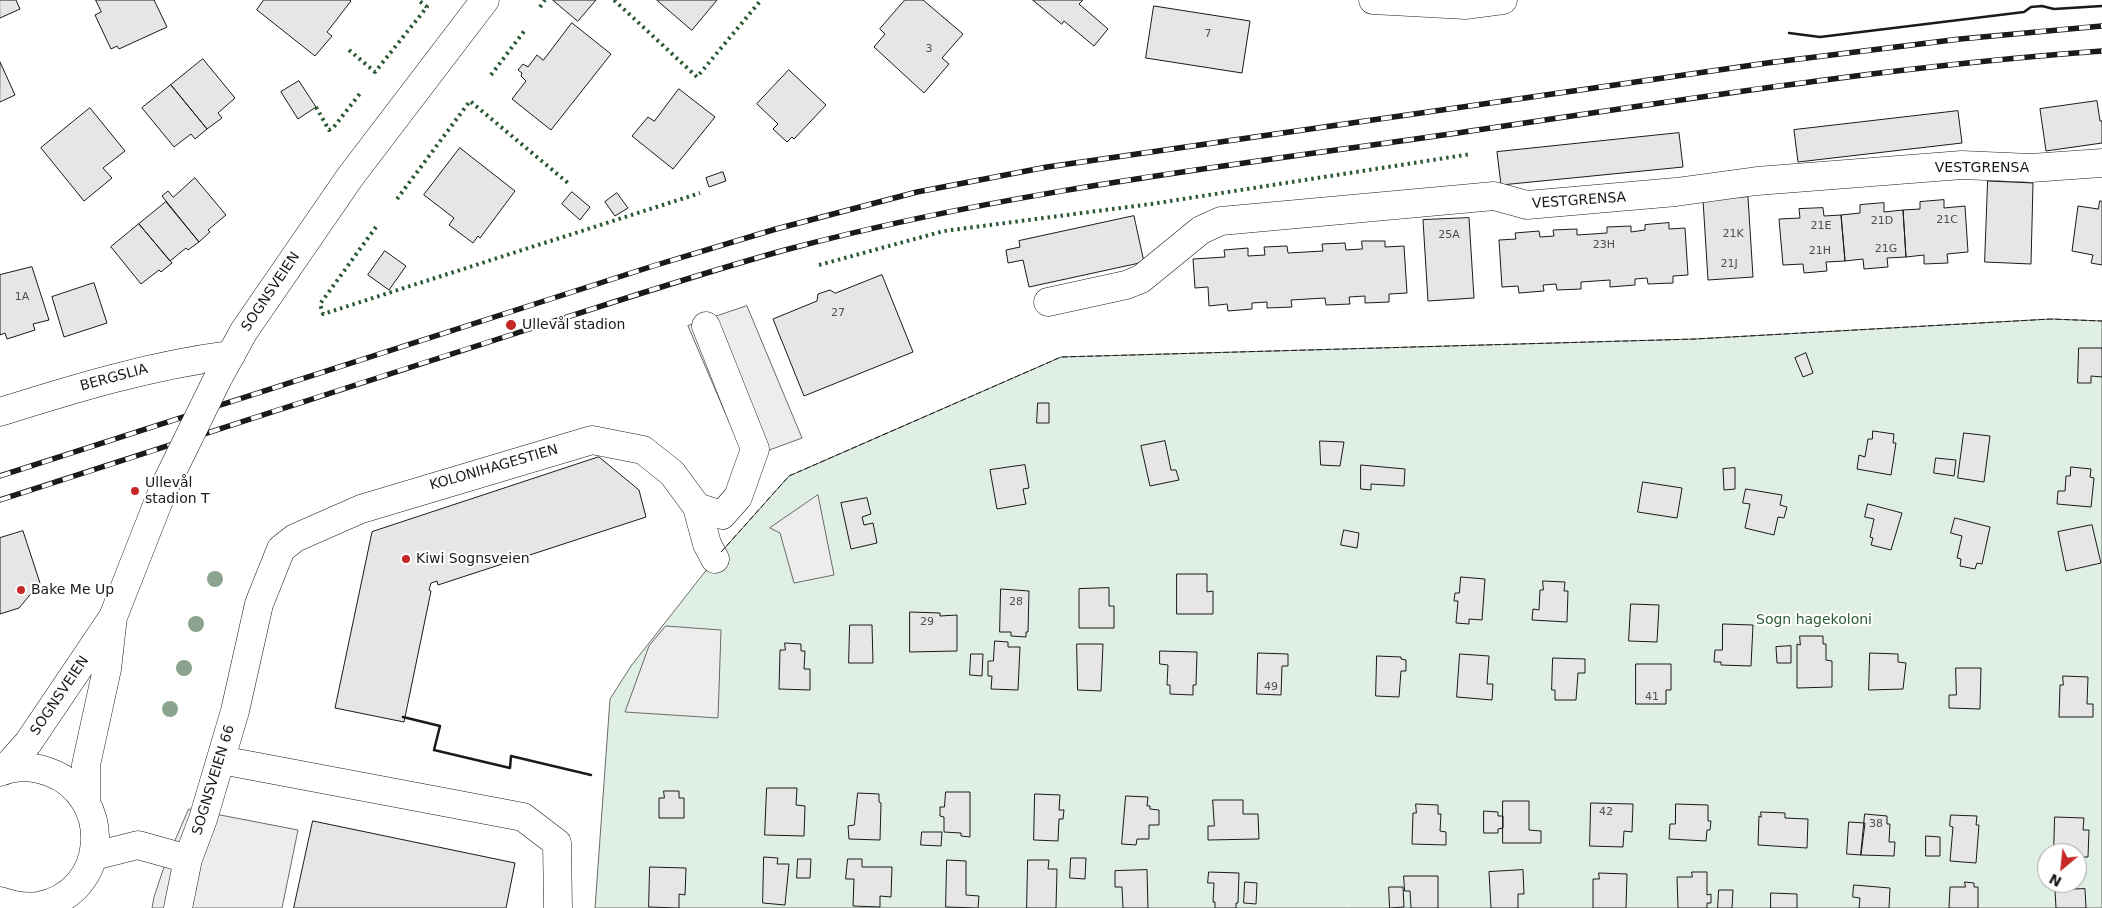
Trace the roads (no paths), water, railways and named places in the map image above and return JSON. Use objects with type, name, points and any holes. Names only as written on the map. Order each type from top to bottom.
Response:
[{"type":"main road","name":"SOGNSVEIEN","points":[[1,772],[28,743],[113,617],[163,490],[218,378],[244,331],[350,177],[485,0]]},
{"type":"main road","points":[[1373,0],[1465,5],[1503,0]]},
{"type":"main road","name":"VESTGRENSA","points":[[1048,302],[1126,286],[1141,279],[1201,230],[1221,221],[1494,196],[1527,205],[1667,193],[1757,181],[1962,165],[2031,168],[2102,163]]},
{"type":"main road","points":[[697,507],[722,515],[738,497],[755,449],[706,326]]},
{"type":"main road","name":"BERGSLIA","points":[[0,412],[163,365],[231,355]]},
{"type":"main road","name":"KOLONIHAGESTIEN","points":[[259,604],[281,549],[295,538],[361,509],[592,440],[643,450],[672,473],[697,507],[707,544],[715,560]]},
{"type":"main road","name":"SOGNSVEIEN 66","points":[[178,908],[188,859],[203,819],[235,710],[259,604]]},
{"type":"main road","name":"SOGNSVEIEN","points":[[86,801],[86,764],[107,669],[113,617]]},
{"type":"main road","points":[[220,760],[523,817],[557,843],[558,908]]},
{"type":"main road","points":[[0,901],[17,906],[37,907],[58,899],[74,888],[86,874],[94,856],[96,838],[94,819],[86,801],[75,787],[59,776],[42,769],[23,767],[1,772]]},
{"type":"main road","points":[[94,856],[138,845],[188,859]]},
{"type":"railway","points":[[0,476],[653,266],[776,229],[917,192],[1047,167],[1767,63],[1960,39],[2102,26]]},
{"type":"railway","points":[[0,500],[720,269],[785,250],[946,212],[1109,183],[1685,99],[1852,76],[2102,51]]},
{"type":"place","name":"Ullevål stadion","points":[[511,325]]},
{"type":"place","name":"Ullevål stadion T","points":[[135,491]]},
{"type":"place","name":"Kiwi Sognsveien","points":[[406,559]]},
{"type":"place","name":"Bake Me Up","points":[[21,590]]},
{"type":"park label","name":"Sogn hagekoloni","points":[[1814,620]]}]
